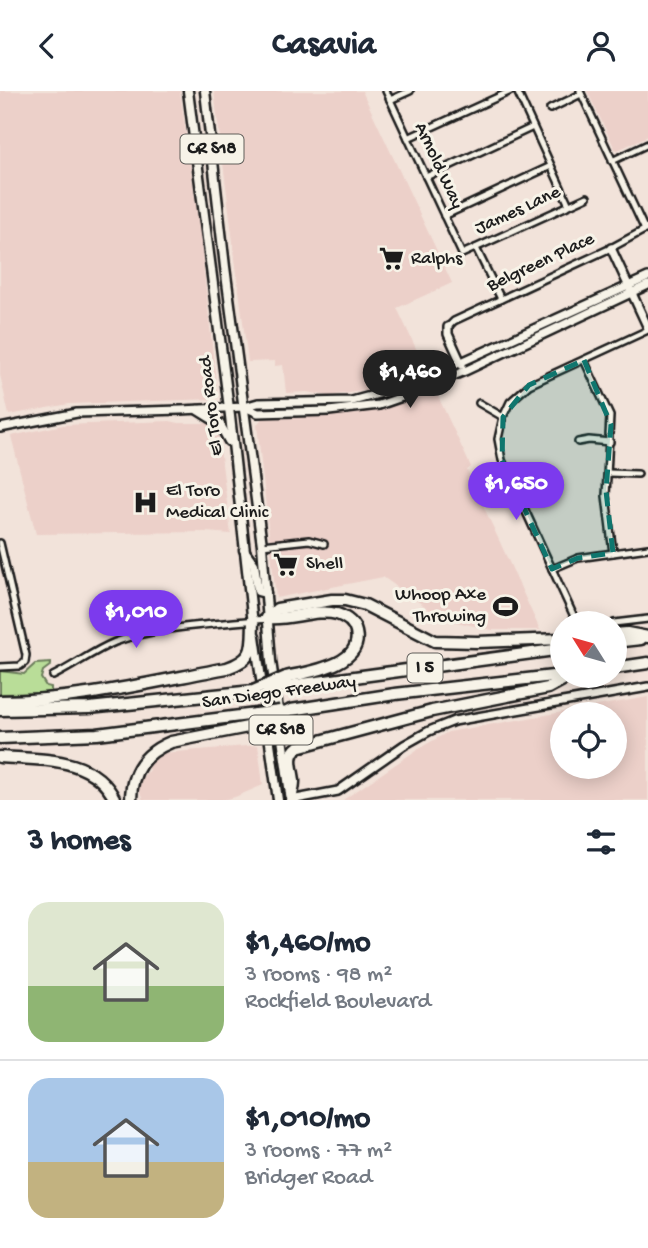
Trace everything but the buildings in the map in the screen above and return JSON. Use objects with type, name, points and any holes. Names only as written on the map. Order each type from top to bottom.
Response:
[{"type":"highway","points":[[267,618],[277,609],[345,600],[365,605],[435,641],[550,639]]},
{"type":"highway","points":[[267,618],[280,620],[334,613],[351,622],[356,630],[355,646],[344,660],[287,682]]},
{"type":"highway","points":[[0,701],[35,701],[89,694],[227,668],[242,663],[248,656],[251,650],[253,620]]},
{"type":"highway","points":[[627,633],[648,637]]},
{"type":"highway","points":[[627,640],[648,637]]},
{"type":"highway","name":"San Diego Freeway","points":[[0,710],[89,708],[253,691],[287,682],[550,650]]},
{"type":"highway","points":[[627,666],[648,663]]},
{"type":"highway","name":"San Diego Freeway","points":[[0,738],[97,734],[257,720],[291,710],[395,694],[550,676]]},
{"type":"highway","points":[[290,800],[294,783],[291,757],[298,747],[432,711],[550,687]]},
{"type":"highway","points":[[131,800],[131,786],[139,764],[159,747],[257,720]]},
{"type":"highway","points":[[0,757],[67,763],[86,768],[104,781],[116,800]]},
{"type":"main road","name":"El Toro Road","points":[[188,91],[229,408],[244,551],[278,800]]},
{"type":"main road","name":"El Toro Road","points":[[205,91],[262,545],[267,618],[290,800]]},
{"type":"main road","points":[[203,209],[218,207]]},
{"type":"main road","points":[[611,248],[648,329]]},
{"type":"main road","points":[[244,407],[258,413],[329,411],[379,405],[465,371],[630,289],[648,277]]},
{"type":"main road","points":[[0,428],[77,413],[229,408],[258,403],[352,401],[377,396],[411,385],[630,289],[648,285]]},
{"type":"main road","points":[[448,327],[465,371]]},
{"type":"main road","points":[[198,409],[222,426],[233,453]]},
{"type":"main road","points":[[244,551],[254,564],[258,591],[266,593]]},
{"type":"main road","points":[[290,800],[338,791],[404,745],[454,720],[648,687]]},
{"type":"street","name":"Arnold Way","points":[[386,91],[462,254]]},
{"type":"street","points":[[390,100],[410,91]]},
{"type":"street","points":[[408,138],[511,91]]},
{"type":"street","points":[[517,91],[569,205]]},
{"type":"street","points":[[550,109],[581,93],[646,229]]},
{"type":"street","points":[[426,177],[533,127]]},
{"type":"street","points":[[612,161],[648,144]]},
{"type":"street","points":[[444,216],[551,166]]},
{"type":"street","name":"James Lane","points":[[462,254],[587,197]]},
{"type":"street","name":"Belgreen Place","points":[[448,327],[454,321],[646,229]]},
{"type":"street","points":[[476,248],[501,299]]},
{"type":"street","points":[[571,611],[502,460],[498,439],[503,417],[510,402],[529,385],[648,329]]},
{"type":"street","points":[[584,360],[608,411],[610,442],[606,496],[613,553]]},
{"type":"street","points":[[479,403],[503,417]]},
{"type":"street","points":[[578,442],[610,442]]},
{"type":"street","points":[[608,473],[638,474]]},
{"type":"street","points":[[262,545],[309,540],[324,544]]},
{"type":"street","points":[[0,543],[25,648],[25,662],[19,666],[0,667]]},
{"type":"street","points":[[552,569],[578,558],[648,548]]},
{"type":"street","points":[[53,676],[106,646],[127,639],[267,618]]},
{"type":"street","points":[[627,622],[648,619]]},
{"type":"highlighted area","points":[[584,360],[611,425],[606,491],[613,553],[578,558],[552,569],[502,460],[503,417],[529,385]]},
{"type":"shaded area","points":[[0,91],[180,91],[199,226],[217,390],[214,399],[69,404],[9,415],[0,375]]},
{"type":"shaded area","points":[[214,91],[362,91],[452,283],[397,308],[427,372],[390,387],[329,396],[307,392],[286,393],[283,365],[275,366],[275,361],[248,362]]},
{"type":"shaded area","points":[[587,91],[648,91],[648,136],[615,149]]},
{"type":"shaded area","points":[[435,390],[471,467],[467,470],[540,630],[492,630],[443,619],[383,577],[276,598],[257,425],[262,418],[354,414],[412,400]]},
{"type":"shaded area","points":[[170,421],[208,423],[218,433],[231,534],[36,534],[11,436],[63,425]]},
{"type":"shaded area","points":[[648,697],[648,800],[343,800],[448,732],[550,714],[550,779],[627,779],[627,702],[619,702]]},
{"type":"shaded area","points":[[258,745],[263,785],[223,800],[143,800],[138,788],[141,779],[149,770],[147,767],[163,753]]},
{"type":"green space","points":[[51,663],[43,671],[41,678],[46,686],[51,687],[51,693],[0,694],[0,671],[24,674],[35,664]]},
{"type":"place","name":"Ralphs","points":[[391,259]]},
{"type":"place","name":"El Toro Medical Clinic","points":[[146,502]]},
{"type":"place","name":"Shell","points":[[286,564]]},
{"type":"place","name":"Whoop Axe Throwing","points":[[506,606]]}]
